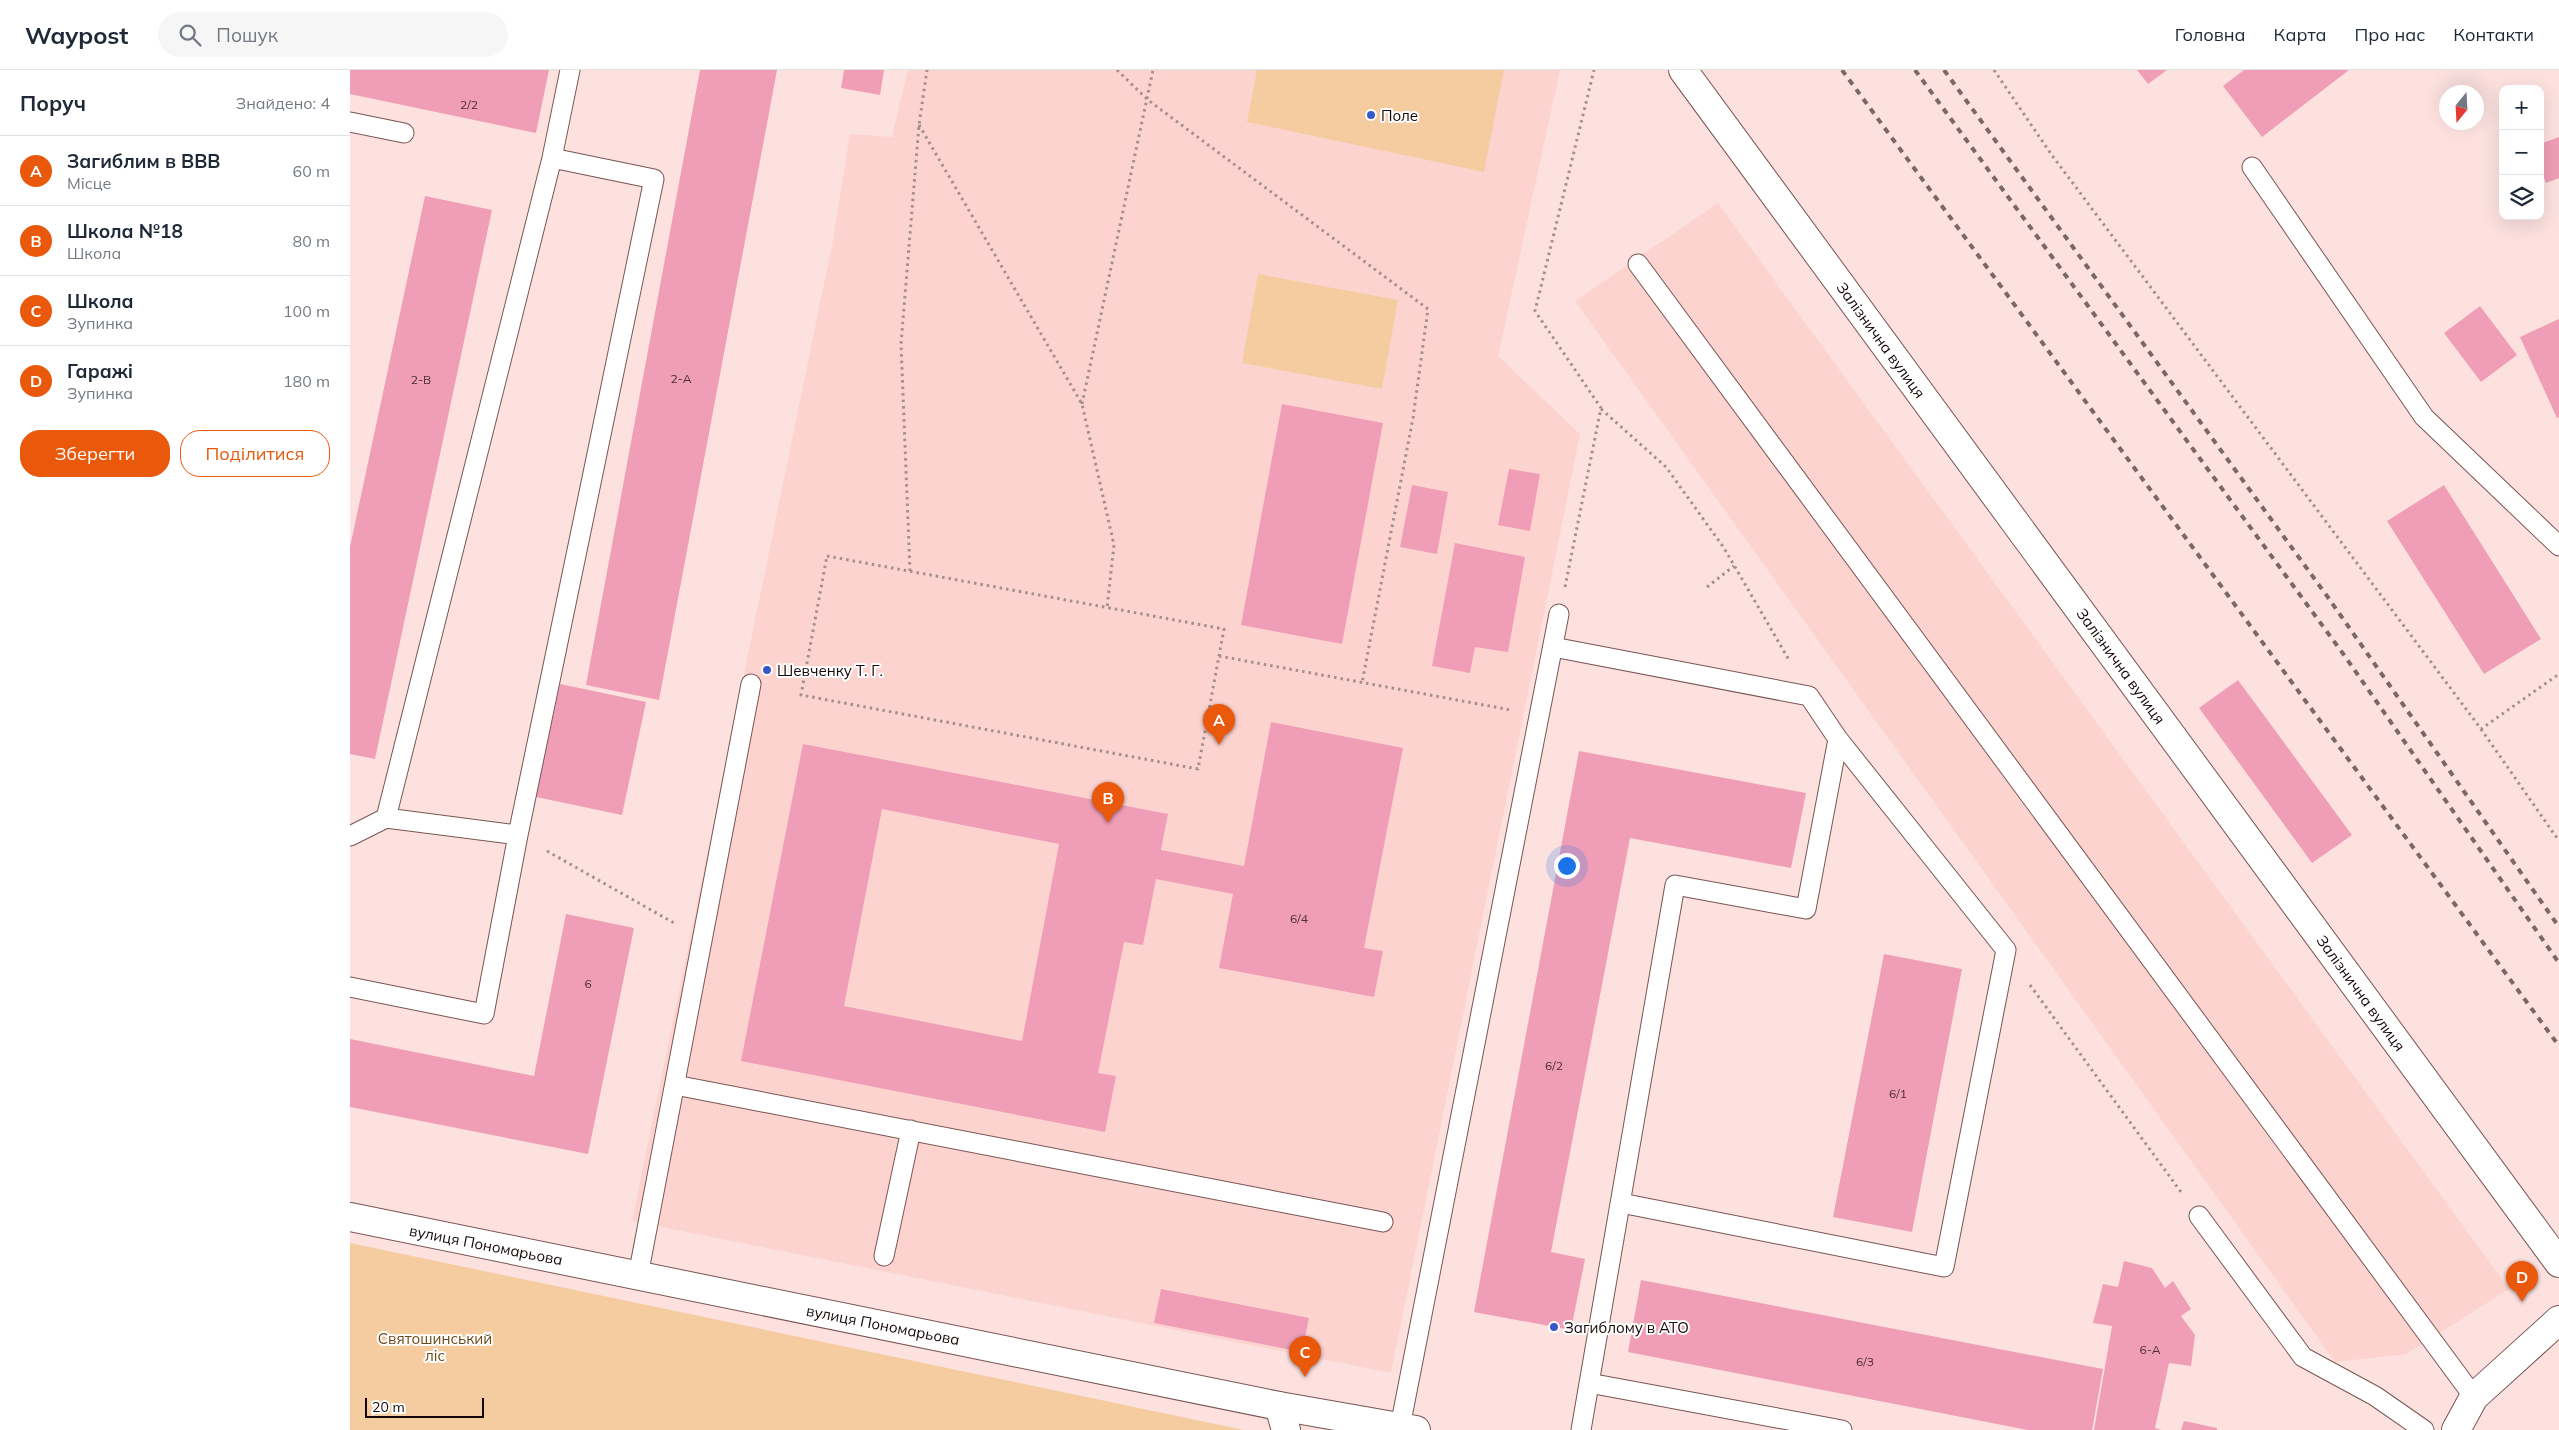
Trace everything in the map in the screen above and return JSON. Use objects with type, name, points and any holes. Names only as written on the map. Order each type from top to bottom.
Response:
[{"type":"street","name":"Залізнична вулиця","points":[[1683,70],[2559,1263]]},
{"type":"street","name":"вулиця Пономарьова","points":[[350,1217],[638,1276],[1283,1418],[1408,1428]]},
{"type":"street","points":[[2456,1430],[2474,1396],[2559,1320]]},
{"type":"lane","points":[[386,818],[552,158],[570,70]]},
{"type":"lane","points":[[350,122],[404,134]]},
{"type":"lane","points":[[350,986],[484,1014],[518,835],[654,179],[552,158]]},
{"type":"lane","points":[[2252,167],[2424,417],[2559,546]]},
{"type":"lane","points":[[1638,264],[2474,1396]]},
{"type":"lane","points":[[1408,1428],[1538,716],[1559,614]]},
{"type":"lane","points":[[1553,647],[1809,696],[1838,739],[2006,950],[1944,1267],[1621,1203]]},
{"type":"lane","points":[[638,1276],[751,684]]},
{"type":"lane","points":[[1580,1430],[1675,884],[1806,909],[1838,739]]},
{"type":"lane","points":[[350,836],[386,818],[518,835]]},
{"type":"lane","points":[[675,1085],[1383,1222]]},
{"type":"lane","points":[[884,1256],[911,1130]]},
{"type":"lane","points":[[2199,1216],[2303,1357],[2375,1396],[2424,1430]]},
{"type":"lane","points":[[1589,1383],[1842,1430]]},
{"type":"path","points":[[910,571],[901,344],[919,126],[927,70]]},
{"type":"path","points":[[1117,70],[1148,100],[1428,309],[1412,418],[1362,683]]},
{"type":"path","points":[[1082,404],[1153,70]]},
{"type":"path","points":[[1594,70],[1535,311],[1601,408],[1666,467],[1724,548],[1809,696]]},
{"type":"path","points":[[1994,70],[2051,154],[2481,729],[2559,841]]},
{"type":"path","points":[[919,126],[1082,404],[1114,545],[1107,608]]},
{"type":"path","points":[[1559,614],[1601,408]]},
{"type":"path","points":[[827,556],[910,571],[1224,629],[1198,769],[801,695],[827,556]]},
{"type":"path","points":[[1707,588],[1734,566]]},
{"type":"path","points":[[1219,656],[1538,716]]},
{"type":"path","points":[[2481,729],[2559,674]]},
{"type":"path","points":[[518,835],[701,940]]},
{"type":"path","points":[[2006,950],[2199,1216]]},
{"type":"shaded area","points":[[908,70],[1560,70],[1498,356],[1580,434],[1391,1373],[632,1221],[833,240],[850,134],[892,137]]},
{"type":"shaded area","points":[[1718,203],[2509,1289],[2406,1354],[2335,1362],[1575,301]]},
{"type":"green space","name":"Поле","points":[[1257,70],[1504,70],[1484,172],[1247,122]]},
{"type":"green space","points":[[1258,274],[1398,300],[1382,389],[1242,363]]},
{"type":"green space","name":"Святошинський ліс","points":[[350,1243],[1244,1430],[350,1430]]},
{"type":"building","points":[[350,70],[549,70],[536,133],[350,94]]},
{"type":"building","points":[[700,70],[777,70],[659,700],[586,685]]},
{"type":"building","points":[[844,70],[884,70],[880,95],[841,88]]},
{"type":"building","points":[[2137,70],[2167,70],[2148,84]]},
{"type":"building","points":[[2244,70],[2349,70],[2262,137],[2223,86]]},
{"type":"building","points":[[2559,137],[2559,178],[2546,183],[2544,178],[2544,143]]},
{"type":"building","points":[[425,196],[492,210],[375,759],[350,754],[350,547]]},
{"type":"building","points":[[2480,306],[2517,355],[2481,382],[2444,333]]},
{"type":"building","points":[[2559,319],[2559,417],[2557,418],[2520,337]]},
{"type":"building","points":[[1282,404],[1383,423],[1342,644],[1241,625]]},
{"type":"building","points":[[1509,469],[1540,474],[1530,531],[1498,525]]},
{"type":"building","points":[[1412,485],[1448,492],[1437,554],[1400,547]]},
{"type":"building","points":[[2444,485],[2541,639],[2484,674],[2387,521]]},
{"type":"building","points":[[1455,543],[1525,557],[1508,652],[1475,647],[1470,673],[1432,666]]},
{"type":"building","points":[[2238,680],[2352,835],[2312,863],[2199,708]]},
{"type":"building","points":[[560,684],[646,702],[622,815],[536,797]]},
{"type":"building","points":[[1271,722],[1403,748],[1364,948],[1383,951],[1374,997],[1219,968],[1233,894],[1156,879],[1143,945],[1124,942],[1098,1073],[1116,1076],[1105,1132],[741,1061],[803,744],[1168,814],[1161,850],[1244,866]],"holes":[[[882,809],[1059,844],[1022,1041],[844,1006]]]},
{"type":"building","points":[[1579,751],[1806,793],[1791,868],[1630,838],[1551,1252],[1585,1259],[1571,1330],[1474,1312]]},
{"type":"building","points":[[566,914],[634,928],[588,1154],[350,1107],[350,1039],[534,1076]]},
{"type":"building","points":[[1884,954],[1962,969],[1912,1232],[1833,1217]]},
{"type":"building","points":[[2124,1261],[2152,1268],[2165,1288],[2173,1281],[2191,1309],[2181,1316],[2195,1335],[2191,1366],[2169,1363],[2155,1428],[2161,1430],[2094,1430],[2112,1326],[2093,1323],[2103,1284],[2118,1287]]},
{"type":"building","points":[[1641,1280],[2103,1369],[2092,1430],[2028,1430],[1628,1352]]},
{"type":"building","points":[[1161,1289],[1309,1318],[1302,1352],[1154,1323]]},
{"type":"building","points":[[2184,1421],[2217,1428],[2217,1430],[2181,1430]]},
{"type":"railway","points":[[1842,70],[2559,1046]]},
{"type":"railway","points":[[1915,70],[2344,655],[2559,963]]},
{"type":"railway","points":[[1944,70],[2327,596],[2559,927]]},
{"type":"place","name":"Поле","points":[[1371,115]]},
{"type":"place","name":"Шевченку Т. Г.","points":[[767,670]]},
{"type":"place","name":"Загиблим в ВВВ","points":[[1219,745]]},
{"type":"place","name":"Школа №18","points":[[1108,823]]},
{"type":"place","name":"Гаражі","points":[[2522,1302]]},
{"type":"place","name":"Загиблому в АТО","points":[[1554,1327]]},
{"type":"place","name":"Школа","points":[[1305,1377]]}]
